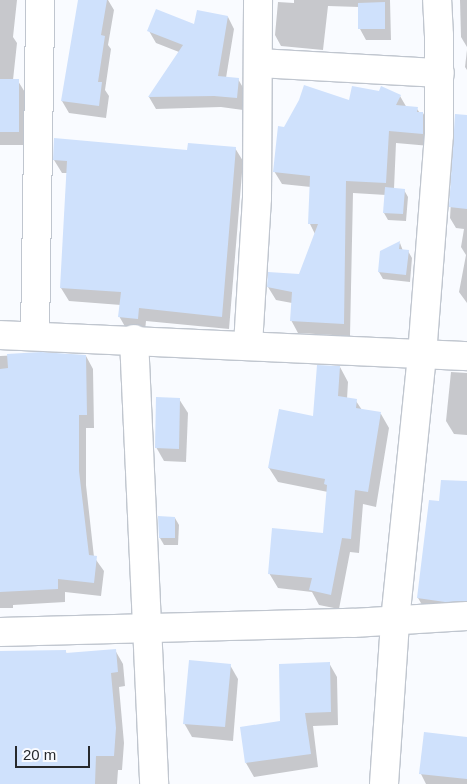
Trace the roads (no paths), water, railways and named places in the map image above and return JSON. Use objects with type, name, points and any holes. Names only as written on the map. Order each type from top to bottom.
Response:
[{"type":"street","points":[[35,336],[40,0]]},
{"type":"street","points":[[248,344],[257,198],[258,0]]},
{"type":"street","points":[[384,784],[396,621],[422,355],[439,134],[440,73],[437,0]]},
{"type":"street","points":[[259,63],[440,73]]},
{"type":"street","points":[[0,335],[248,344],[467,356]]},
{"type":"street","points":[[134,339],[154,784]]},
{"type":"street","points":[[0,632],[396,621],[467,616]]}]
